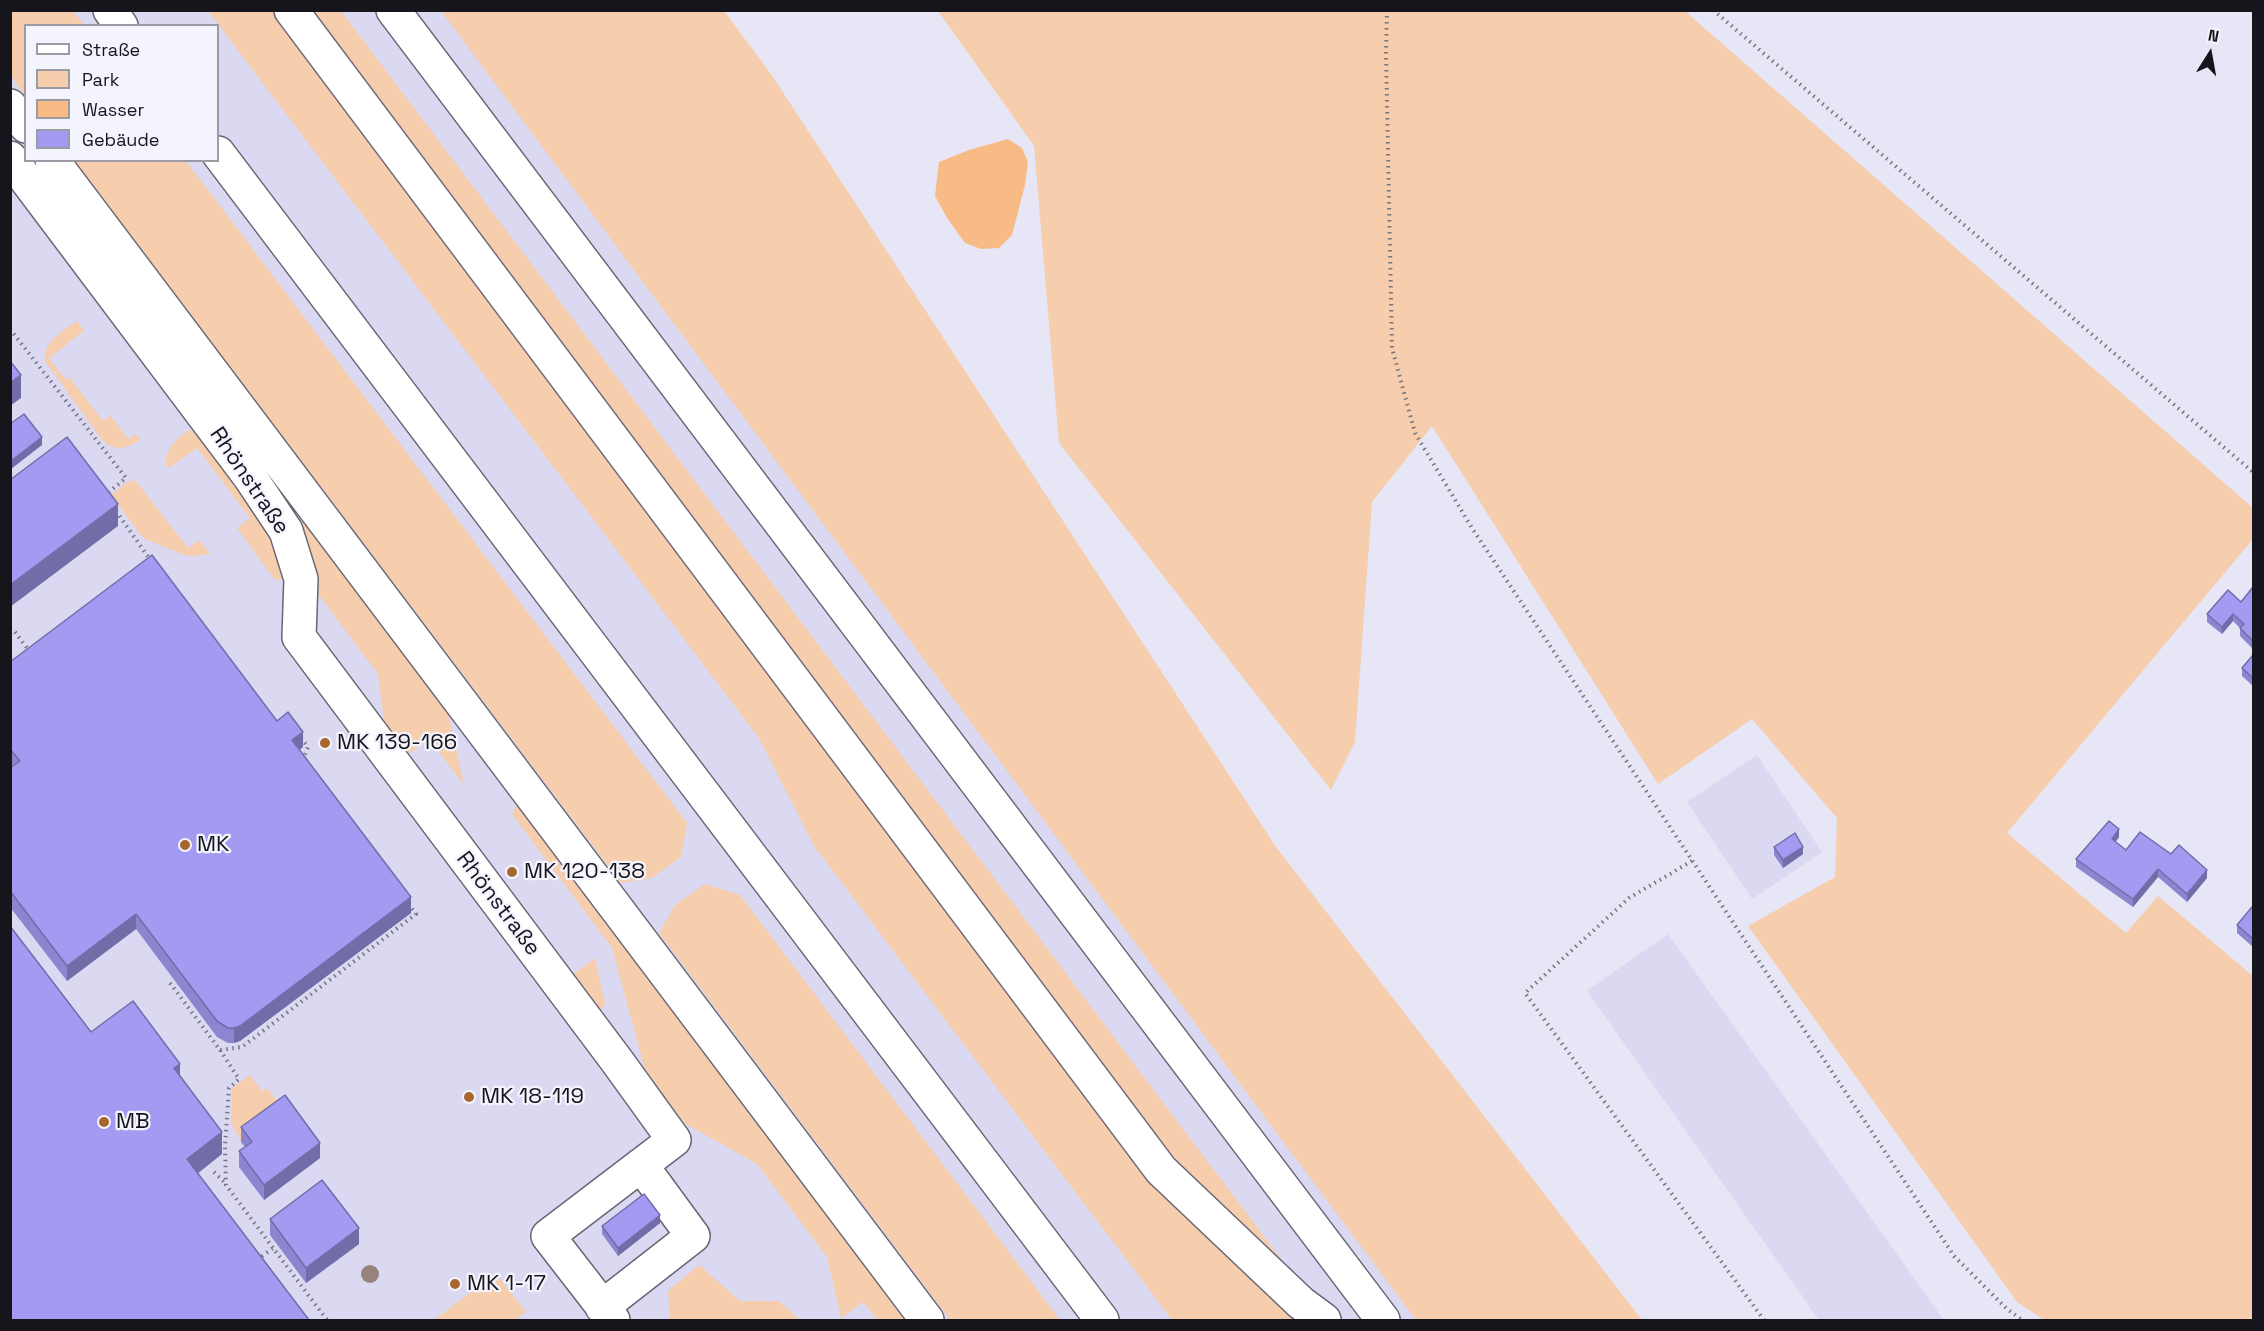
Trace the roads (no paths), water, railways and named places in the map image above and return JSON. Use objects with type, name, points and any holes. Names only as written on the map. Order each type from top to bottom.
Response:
[{"type":"lane","points":[[110,10],[120,24]]},
{"type":"lane","points":[[291,10],[1161,1170],[1301,1304],[1324,1320]]},
{"type":"lane","points":[[393,10],[1383,1320]]},
{"type":"lane","points":[[10,106],[24,124]]},
{"type":"lane","points":[[219,154],[1102,1320]]},
{"type":"lane","name":"Rhönstraße","points":[[10,158],[250,477],[286,531],[301,579],[299,637],[674,1140],[641,1165]]},
{"type":"lane","points":[[54,162],[927,1320]]},
{"type":"lane","points":[[641,1165],[693,1236],[607,1313],[548,1236],[641,1165]]},
{"type":"water","points":[[1008,139],[1022,148],[1028,162],[1025,185],[1012,235],[999,248],[981,249],[965,243],[935,196],[939,162],[969,150]]},
{"type":"place","name":"MK 139-166","points":[[325,743]]},
{"type":"place","name":"MK","points":[[185,845]]},
{"type":"place","name":"MK 120-138","points":[[512,872]]},
{"type":"place","name":"MK 18-119","points":[[469,1097]]},
{"type":"place","name":"MB","points":[[104,1122]]},
{"type":"place","name":"MK 1-17","points":[[455,1284]]}]
